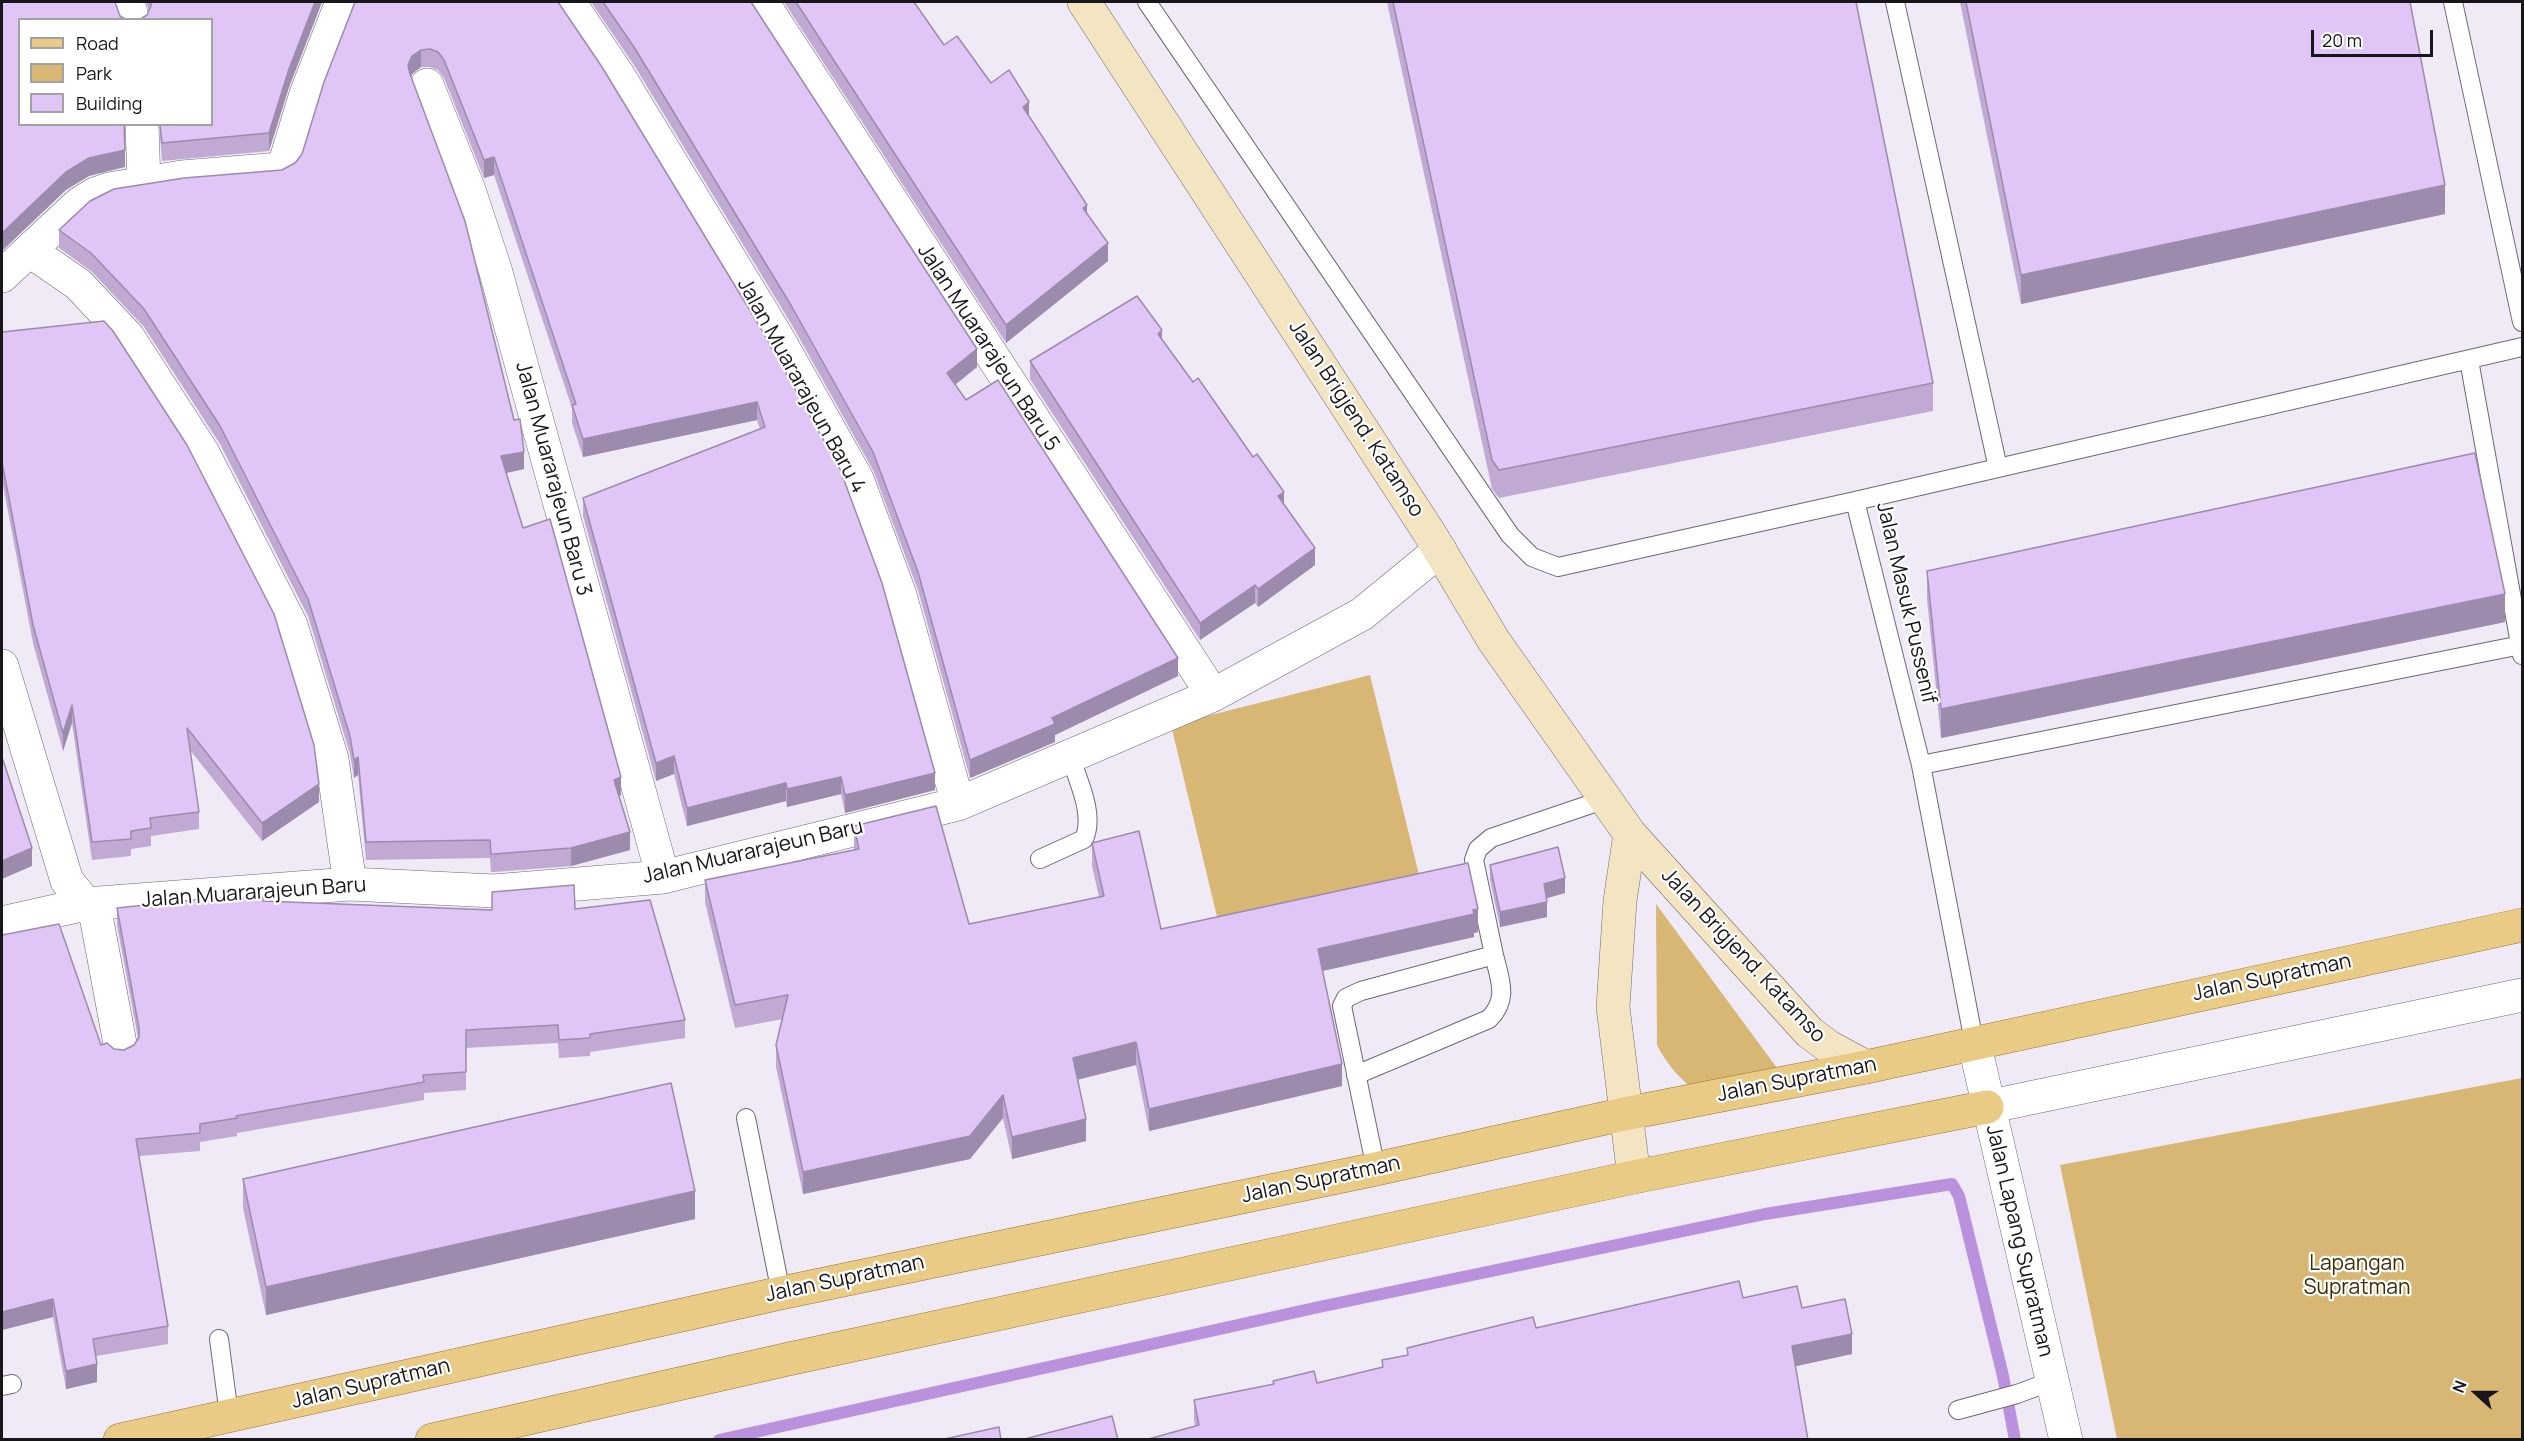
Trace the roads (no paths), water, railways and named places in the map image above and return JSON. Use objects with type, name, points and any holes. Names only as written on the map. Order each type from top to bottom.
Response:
[{"type":"main road","name":"Jalan Brigjend. Katamso","points":[[1084,2],[1440,550],[1494,641],[1603,800],[1629,834],[1809,1032],[1829,1047],[1866,1067]]},
{"type":"main road","points":[[1629,834],[1620,901],[1613,1007],[1624,1114],[1634,1178]]},
{"type":"main road","name":"Jalan Supratman","points":[[120,1440],[781,1293],[1376,1169],[1624,1114],[1866,1067],[2523,925]]},
{"type":"main road","points":[[432,1440],[784,1360],[1634,1178],[1988,1107]]},
{"type":"street","points":[[128,2],[132,18]]},
{"type":"street","points":[[2,276],[79,204],[95,194],[144,183],[280,169],[284,166],[306,94],[342,2]]},
{"type":"street","name":"Jalan Muararajeun Baru 4","points":[[569,2],[618,75],[770,325],[857,479],[900,595],[958,804]]},
{"type":"street","name":"Jalan Muararajeun Baru 5","points":[[762,2],[1213,695]]},
{"type":"street","name":"Jalan Muararajeun Baru 3","points":[[427,85],[469,190],[495,270],[663,877]]},
{"type":"street","points":[[141,126],[144,183]]},
{"type":"street","points":[[30,251],[78,284],[128,337],[203,453],[291,625],[332,759],[350,884]]},
{"type":"street","name":"Jalan Muararajeun Baru","points":[[2,923],[86,904],[350,884],[494,891],[663,877],[958,804],[1213,695],[1362,614],[1440,550]]},
{"type":"street","points":[[2,666],[67,881],[96,916],[122,1049]]},
{"type":"street","points":[[1988,1107],[2523,995]]},
{"type":"street","name":"Jalan Lapang Supratman","points":[[1974,1042],[2066,1440]]},
{"type":"lane","points":[[1147,2],[1510,535],[1532,557],[1558,567],[1855,501]]},
{"type":"lane","points":[[1895,2],[1998,468]]},
{"type":"lane","points":[[2453,2],[2523,322]]},
{"type":"lane","name":"Jalan Masuk Pussenif","points":[[1974,1042],[1921,765],[1855,501],[2523,347]]},
{"type":"lane","points":[[1921,765],[2522,650],[2469,360]]},
{"type":"lane","points":[[1040,859],[1084,839],[1088,829],[1086,804],[1070,756]]},
{"type":"lane","points":[[1356,1075],[1489,1019],[1497,1011],[1503,995],[1474,860],[1478,849],[1491,838],[1603,800]]},
{"type":"lane","points":[[1376,1169],[1342,1006],[1346,998],[1361,991],[1494,954]]},
{"type":"lane","points":[[746,1118],[781,1293]]},
{"type":"lane","points":[[219,1339],[229,1415]]},
{"type":"lane","points":[[1958,1410],[2052,1381]]},
{"type":"waterway","points":[[719,1440],[1319,1307],[1765,1214],[1952,1184],[1959,1196],[2003,1376],[2015,1440]]},
{"type":"park label","name":"Lapangan Supratman","points":[[2357,1276]]}]
